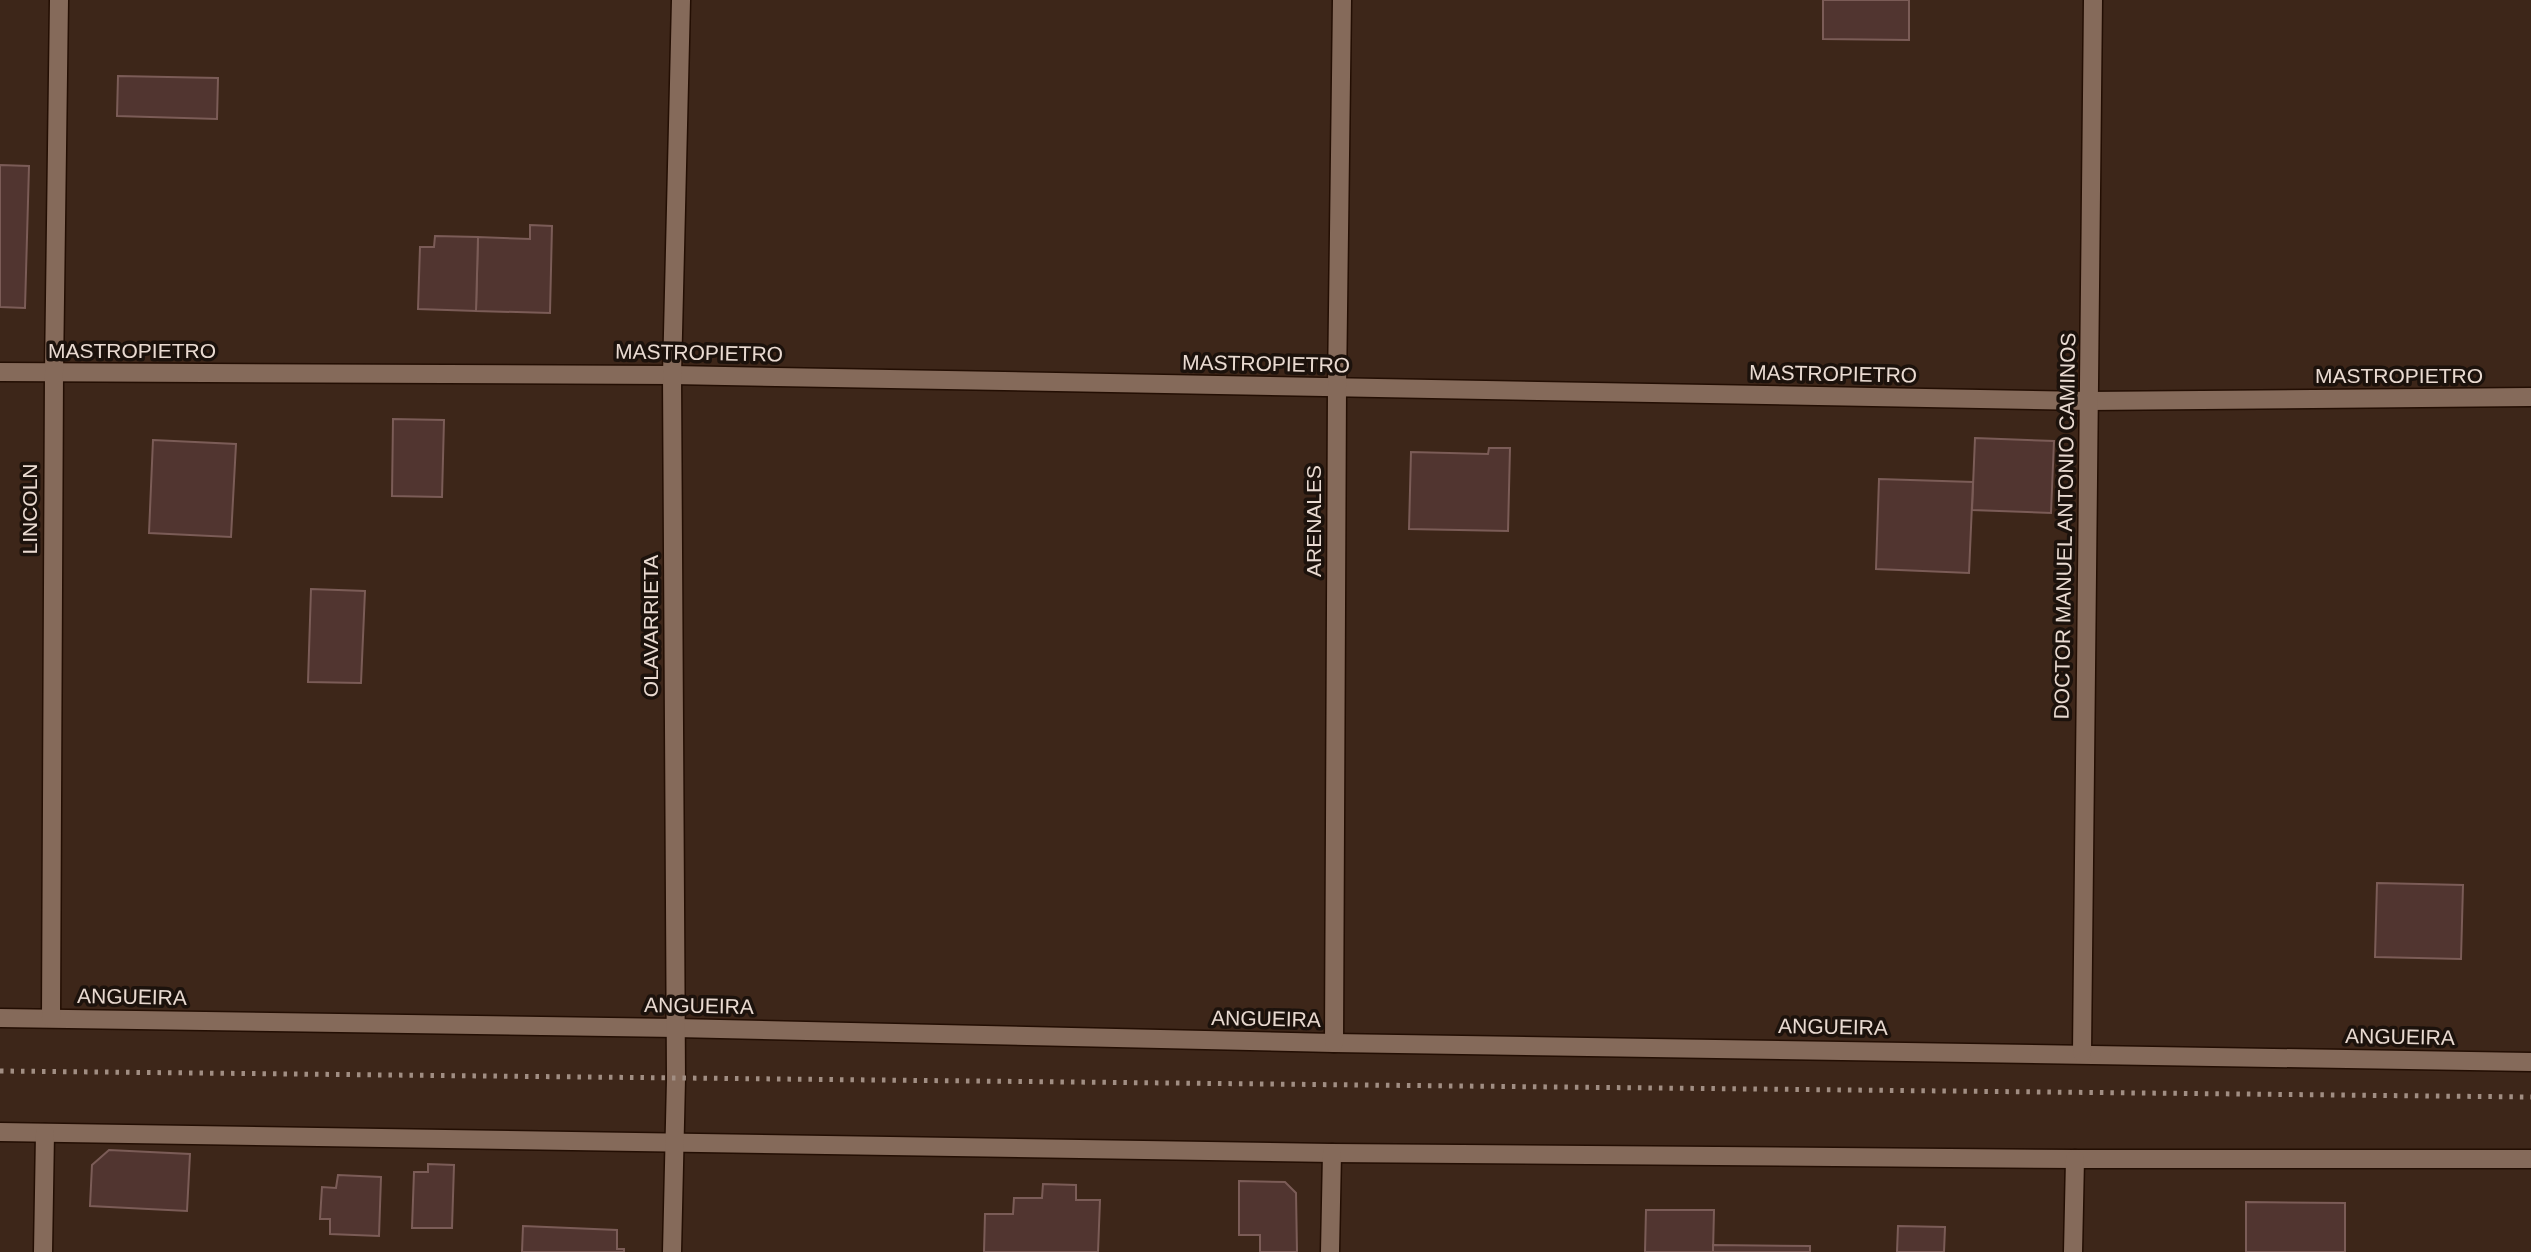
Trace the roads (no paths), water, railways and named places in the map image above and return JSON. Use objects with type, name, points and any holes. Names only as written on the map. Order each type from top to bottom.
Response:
[{"type":"street","name":"LINCOLN","points":[[51,1018],[59,0]]},
{"type":"street","name":"OLAVARRIETA","points":[[671,1252],[677,1079],[672,375],[681,0]]},
{"type":"street","name":"ARENALES","points":[[1334,1043],[1342,0]]},
{"type":"street","name":"DOCTOR MANUEL ANTONIO CAMINOS","points":[[2082,1054],[2093,0]]},
{"type":"street","name":"MASTROPIETRO","points":[[0,372],[672,375],[2088,401],[2531,397]]},
{"type":"street","name":"ANGUEIRA","points":[[0,1018],[2531,1062]]},
{"type":"street","points":[[0,1132],[1332,1153],[2074,1159],[2531,1159]]},
{"type":"street","points":[[43,1252],[45,1133]]},
{"type":"street","points":[[1330,1252],[1332,1153]]},
{"type":"street","points":[[2073,1252],[2074,1159]]},
{"type":"railway","points":[[0,1071],[2531,1097]]}]
